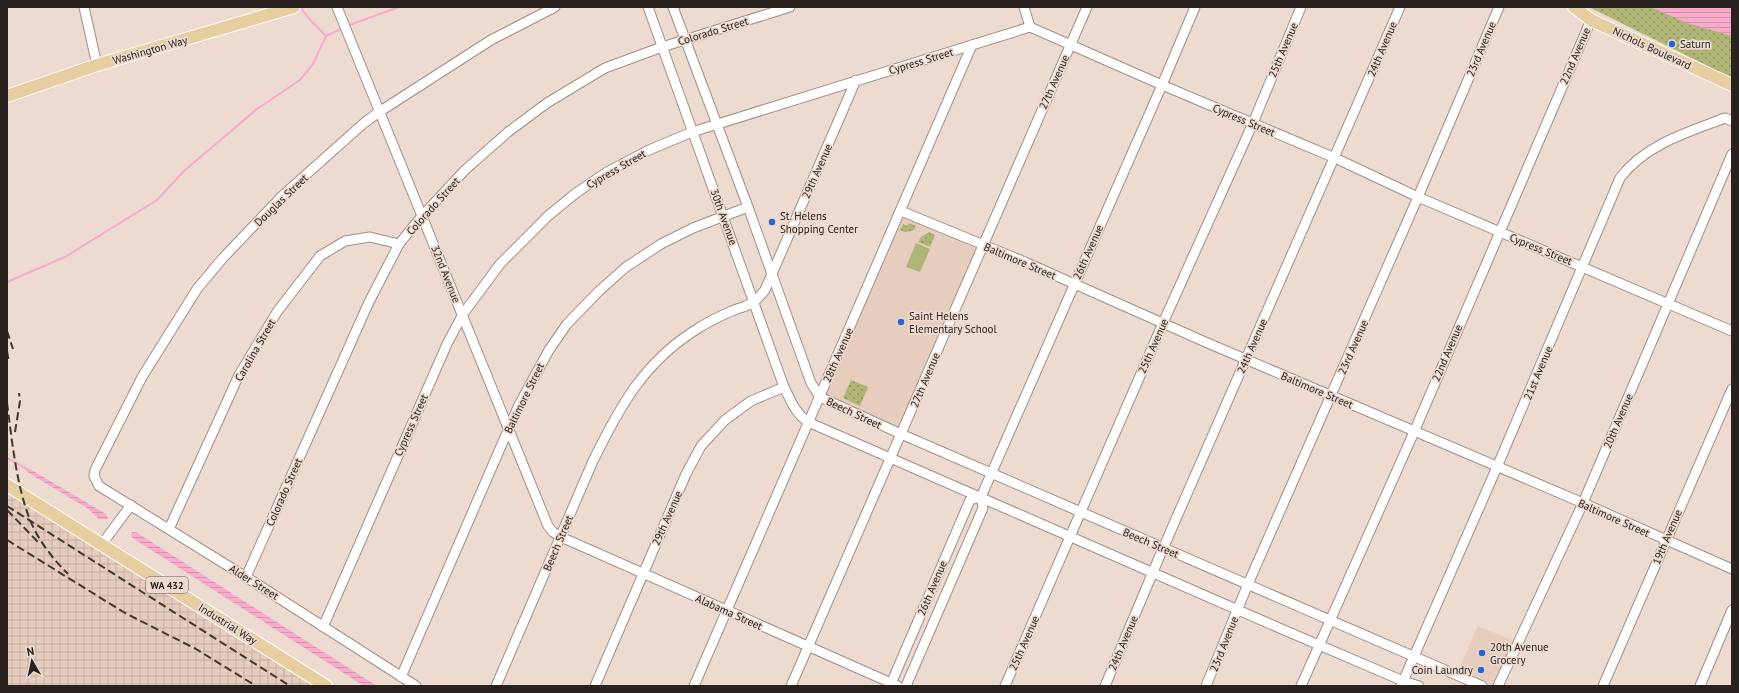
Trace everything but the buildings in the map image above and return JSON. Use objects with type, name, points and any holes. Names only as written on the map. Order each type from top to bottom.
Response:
[{"type":"main road","name":"Washington Way","points":[[7,96],[97,65],[294,7]]},
{"type":"main road","name":"Nichols Boulevard","points":[[1574,7],[1591,20],[1732,85]]},
{"type":"main road","name":"Industrial Way","points":[[7,485],[326,686]]},
{"type":"street","points":[[84,7],[97,65]]},
{"type":"street","name":"32nd Avenue","points":[[338,7],[548,526],[553,532],[561,537]]},
{"type":"street","name":"Douglas Street","points":[[94,476],[95,470],[142,377],[197,289],[222,259],[282,196],[364,123],[491,40],[554,7]]},
{"type":"street","name":"30th Avenue","points":[[648,7],[784,387],[794,409],[808,422]]},
{"type":"street","points":[[673,7],[748,207],[811,383],[820,397]]},
{"type":"street","name":"Colorado Street","points":[[246,577],[369,302],[399,244],[422,216],[471,166],[508,132],[547,103],[605,68],[686,39],[790,7]]},
{"type":"street","points":[[1024,7],[1030,27]]},
{"type":"street","name":"27th Avenue","points":[[791,686],[1087,7]]},
{"type":"street","name":"26th Avenue","points":[[906,686],[983,508],[980,496],[1195,7]]},
{"type":"street","name":"25th Avenue","points":[[1005,686],[1163,323],[1253,123],[1301,7]]},
{"type":"street","name":"24th Avenue","points":[[1105,686],[1152,573],[1400,7]]},
{"type":"street","name":"23rd Avenue","points":[[1206,686],[1248,584],[1418,197],[1499,7]]},
{"type":"street","name":"22nd Avenue","points":[[1301,686],[1414,432],[1591,20]]},
{"type":"street","name":"Cypress Street","points":[[323,626],[447,344],[462,314],[500,264],[548,216],[576,193],[607,172],[649,150],[692,132],[1030,27],[1335,158],[1418,197],[1584,266],[1667,304],[1732,331]]},
{"type":"street","name":"28th Avenue","points":[[694,686],[972,45]]},
{"type":"street","name":"29th Avenue","points":[[754,302],[765,290],[856,80]]},
{"type":"street","name":"21st Avenue","points":[[1402,684],[1584,266],[1620,178],[1629,166],[1653,148],[1725,118],[1732,121]]},
{"type":"street","name":"20th Avenue","points":[[1498,686],[1583,503],[1732,154]]},
{"type":"street","name":"Baltimore Street","points":[[401,677],[532,378],[567,324],[599,290],[626,267],[661,244],[693,228],[748,207]]},
{"type":"street","name":"Baltimore Street","points":[[901,211],[983,245],[1414,432],[1583,503],[1665,541],[1732,569]]},
{"type":"street","name":"Carolina Street","points":[[169,528],[239,375],[277,312],[320,256],[345,241],[370,237],[399,244]]},
{"type":"street","name":"Beech Street","points":[[496,686],[593,461],[627,396],[648,369],[672,347],[697,328],[754,302]]},
{"type":"street","name":"29th Avenue","points":[[595,686],[686,474],[701,446],[725,420],[751,401],[784,387]]},
{"type":"street","name":"19th Avenue","points":[[1603,686],[1732,389]]},
{"type":"street","name":"Beech Street","points":[[820,397],[901,434],[1482,686]]},
{"type":"street","points":[[808,422],[1319,645],[1402,684],[1419,686]]},
{"type":"street","name":"Alder Street","points":[[94,476],[99,486],[169,528],[416,686]]},
{"type":"street","name":"26th Avenue","points":[[893,685],[970,500],[980,496]]},
{"type":"street","points":[[102,544],[116,528],[131,505]]},
{"type":"street","name":"Alabama Street","points":[[561,537],[893,685]]},
{"type":"street","points":[[1700,686],[1732,610]]},
{"type":"shaded area","points":[[1650,7],[1732,7],[1732,36],[1690,24]]},
{"type":"shaded area","name":"Saint Helens Elementary School","points":[[903,216],[977,249],[899,427],[824,394]]},
{"type":"shaded area","points":[[25,468],[28,468],[106,514],[108,519],[99,519],[87,508],[32,475],[25,470]]},
{"type":"shaded area","points":[[7,485],[326,686],[7,686]]},
{"type":"shaded area","points":[[132,532],[136,532],[377,686],[364,686],[134,539],[131,536]]},
{"type":"shaded area","points":[[1478,626],[1514,641],[1494,686],[1458,672]]},
{"type":"green space","points":[[1589,7],[1732,7],[1732,78]]},
{"type":"green space","points":[[909,223],[916,226],[913,231],[905,232],[900,230],[903,224],[907,226]]},
{"type":"green space","points":[[929,232],[935,235],[930,247],[918,242],[921,237]]},
{"type":"green space","points":[[916,243],[930,249],[920,272],[906,267]]},
{"type":"green space","points":[[851,380],[868,387],[860,406],[843,398]]},
{"type":"waterway","points":[[300,7],[326,36]]},
{"type":"waterway","points":[[347,26],[399,7]]},
{"type":"waterway","points":[[7,282],[65,257],[157,200],[184,171],[257,109],[300,80],[313,64],[326,36],[343,28]]},
{"type":"waterway","points":[[7,458],[27,469]]},
{"type":"railway","points":[[7,331],[13,349]]},
{"type":"railway","points":[[7,351],[9,362]]},
{"type":"railway","points":[[15,432],[20,401],[19,393]]},
{"type":"railway","points":[[7,403],[18,477],[25,506],[37,535],[46,549],[68,574]]},
{"type":"railway","points":[[7,506],[290,686]]},
{"type":"railway","points":[[7,510],[38,542]]},
{"type":"railway","points":[[7,540],[125,613],[196,649],[256,686]]},
{"type":"place","name":"Saturn","points":[[1672,44]]},
{"type":"place","name":"St. Helens Shopping Center","points":[[772,222]]},
{"type":"place","name":"Saint Helens Elementary School","points":[[901,322]]},
{"type":"place","name":"20th Avenue Grocery","points":[[1482,653]]},
{"type":"place","name":"Coin Laundry","points":[[1481,670]]}]
